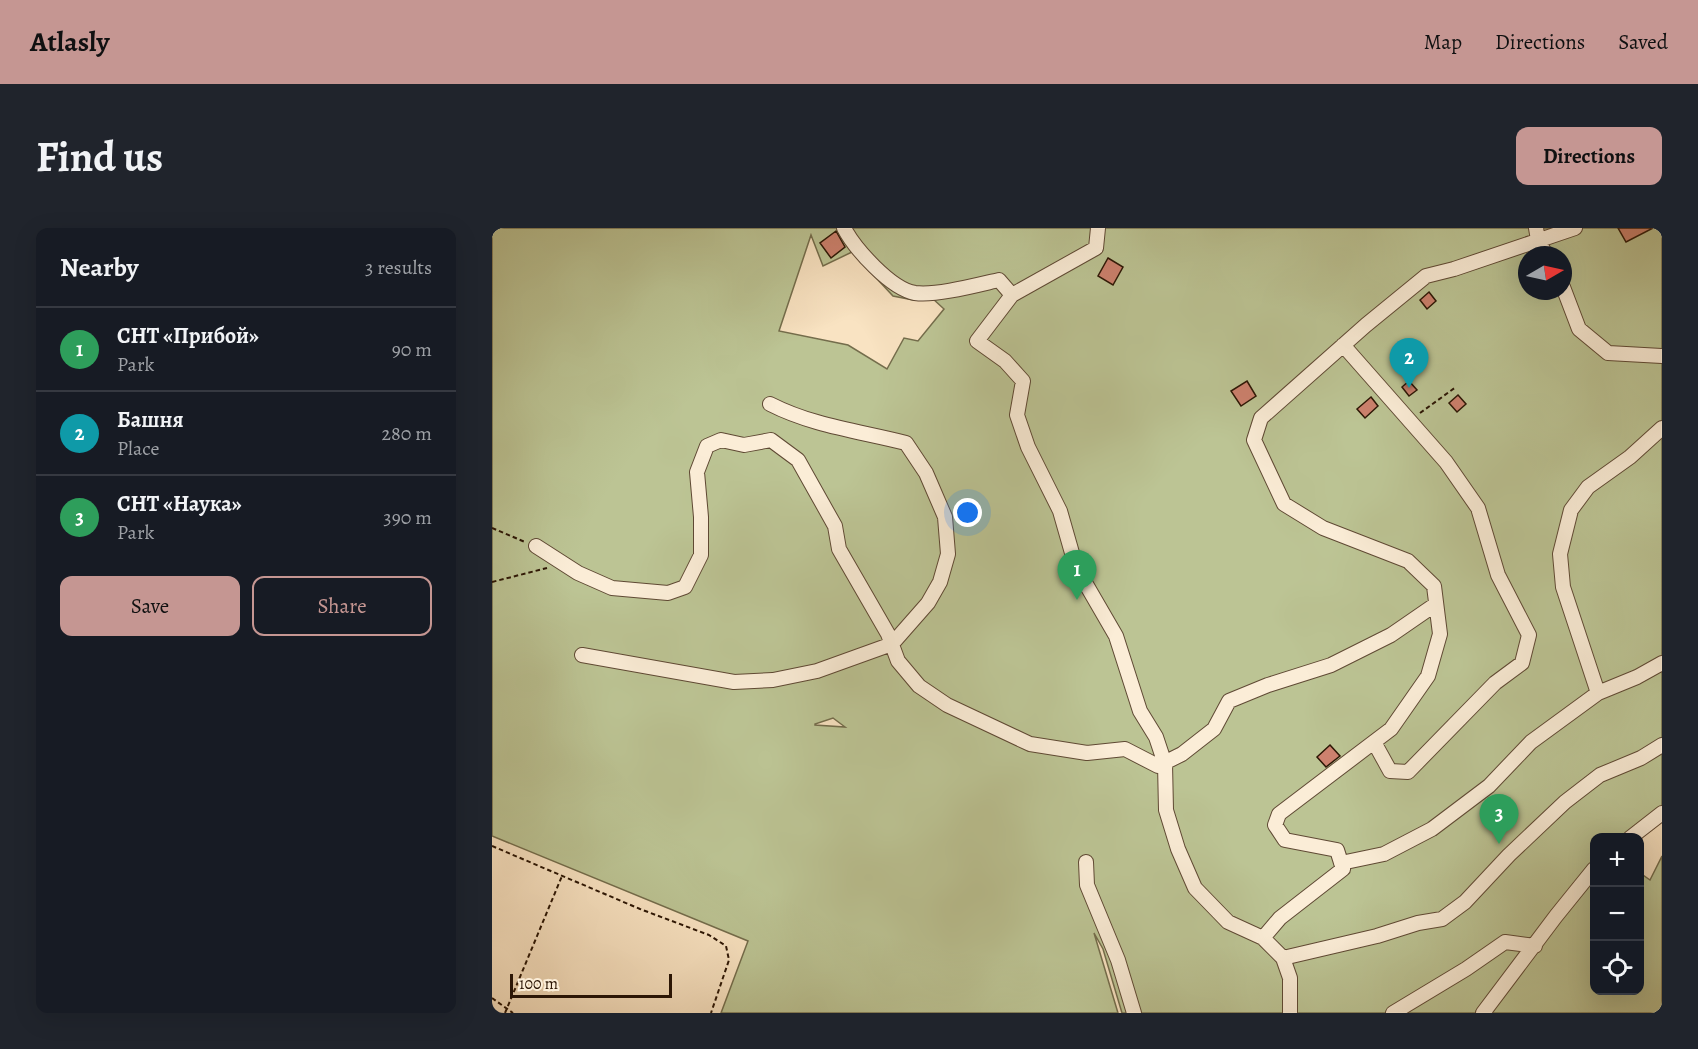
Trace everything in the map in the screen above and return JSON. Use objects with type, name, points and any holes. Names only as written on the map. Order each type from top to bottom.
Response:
[{"type":"lane","points":[[844,228],[849,238],[882,276],[914,293],[948,291],[999,280],[1012,295]]},
{"type":"lane","points":[[1092,228],[1096,248]]},
{"type":"lane","points":[[1096,248],[1098,228]]},
{"type":"lane","points":[[1263,938],[1280,918],[1343,869],[1337,850],[1285,840],[1275,825],[1280,814],[1391,729],[1428,676],[1440,633],[1434,586],[1408,561],[1323,528],[1284,504],[1254,440],[1262,418],[1343,345],[1426,276],[1537,234],[1575,228]]},
{"type":"lane","points":[[1096,248],[1012,295],[977,341],[1005,362],[1023,381],[1017,415],[1028,447],[1060,511],[1076,567],[1116,636],[1140,711],[1156,737],[1165,764],[1166,810],[1178,849],[1195,888],[1228,922],[1263,938],[1283,958],[1290,978],[1290,1013]]},
{"type":"lane","points":[[1568,300],[1580,329],[1608,353],[1662,356]]},
{"type":"lane","points":[[1343,345],[1446,462],[1478,508],[1498,574],[1529,635],[1522,663],[1495,683],[1408,772],[1390,771],[1374,742]]},
{"type":"lane","points":[[582,655],[734,682],[773,680],[817,671],[892,644],[928,603],[940,582],[948,554],[945,517],[926,473],[906,443],[827,426],[794,416],[770,404]]},
{"type":"lane","points":[[1599,693],[1563,587],[1560,554],[1571,510],[1588,487],[1630,457],[1662,428]]},
{"type":"lane","points":[[536,546],[578,573],[612,588],[668,593],[685,587],[701,555],[701,517],[697,472],[707,446],[722,441],[744,445],[771,440],[798,460],[835,526],[839,549],[864,590],[892,644],[898,661],[919,686],[947,705],[1030,744],[1086,753],[1125,749],[1158,766],[1182,754],[1214,729],[1229,701],[1268,685],[1331,665],[1391,635],[1436,604]]},
{"type":"lane","points":[[1341,863],[1384,854],[1432,829],[1489,786],[1531,742],[1599,693],[1637,677],[1662,663]]},
{"type":"lane","points":[[1283,958],[1377,936],[1418,923],[1442,919],[1465,902],[1509,855],[1565,802],[1600,775],[1641,758],[1662,745]]},
{"type":"lane","points":[[1635,833],[1662,813]]},
{"type":"lane","points":[[1086,862],[1087,885],[1118,960],[1134,1013]]},
{"type":"lane","points":[[1483,1013],[1590,874]]},
{"type":"lane","points":[[1393,1013],[1466,969],[1505,942],[1535,946]]},
{"type":"path","points":[[1404,415],[1423,413],[1456,387]]},
{"type":"path","points":[[492,528],[536,546]]},
{"type":"path","points":[[492,582],[564,564]]},
{"type":"path","points":[[492,846],[640,909],[709,935],[726,946],[729,960],[711,1013]]},
{"type":"path","points":[[505,1013],[562,876]]},
{"type":"path","points":[[492,998],[513,1013]]},
{"type":"green space","points":[[492,228],[1662,228],[1662,819],[1644,835],[1590,833],[1590,995],[1644,995],[1644,876],[1650,880],[1662,856],[1662,1013],[1122,1013],[1103,949],[1094,933],[1118,1013],[721,1013],[748,941],[492,836]],"holes":[[[811,235],[823,266],[852,252],[893,296],[913,300],[932,298],[944,309],[918,341],[904,338],[887,369],[848,345],[779,331]],[[833,718],[845,727],[815,725],[815,724]]]},
{"type":"building","points":[[1618,228],[1653,228],[1626,242]]},
{"type":"building","points":[[836,231],[845,247],[831,258],[820,243]]},
{"type":"building","points":[[1108,258],[1123,267],[1113,285],[1098,276]]},
{"type":"building","points":[[1429,292],[1436,301],[1427,309],[1420,300]]},
{"type":"building","points":[[1247,381],[1256,396],[1241,406],[1231,391]]},
{"type":"building","points":[[1409,381],[1417,390],[1409,396],[1402,387]]},
{"type":"building","points":[[1458,395],[1466,404],[1457,412],[1449,403]]},
{"type":"building","points":[[1371,397],[1378,406],[1365,418],[1357,409]]},
{"type":"building","points":[[1330,745],[1340,756],[1326,767],[1317,757]]},
{"type":"place","name":"Башня","points":[[1409,388]]},
{"type":"place","name":"СНТ «Прибой»","points":[[1077,600]]},
{"type":"place","name":"СНТ «Наука»","points":[[1499,844]]}]
